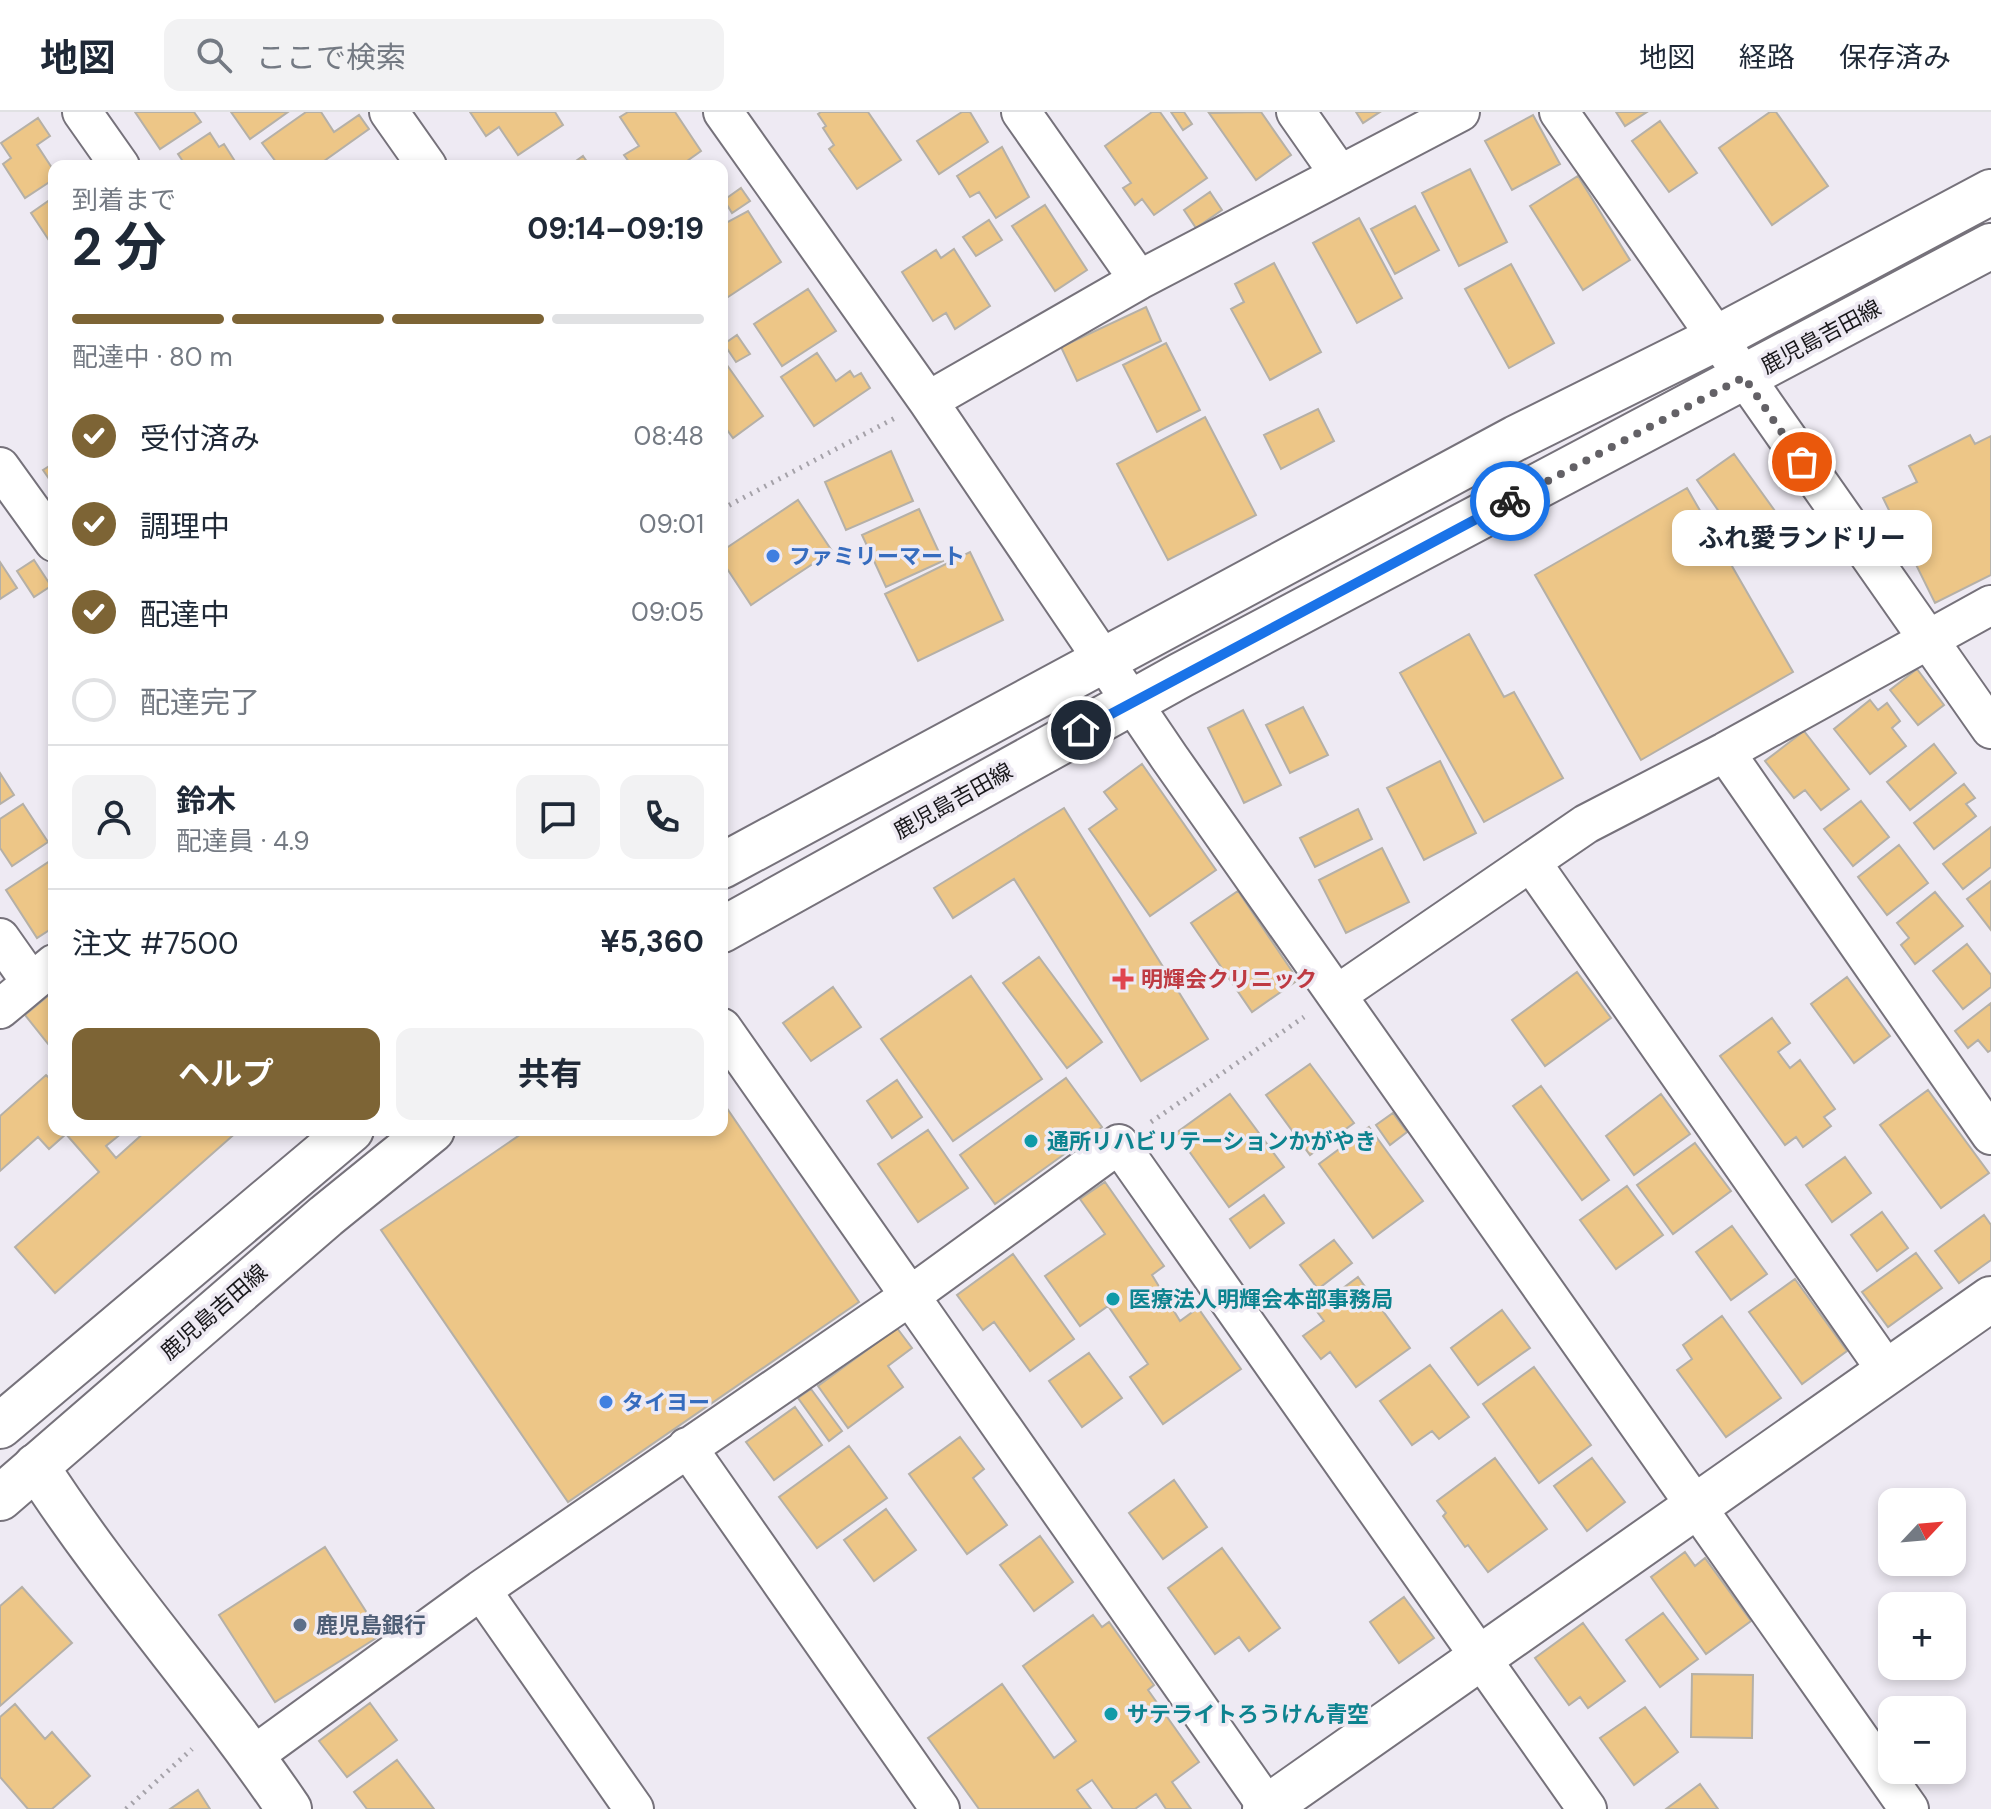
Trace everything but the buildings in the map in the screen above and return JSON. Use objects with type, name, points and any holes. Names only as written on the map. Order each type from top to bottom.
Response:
[{"type":"main road","points":[[728,863],[1105,663],[1516,438],[1717,338],[1991,192]]},
{"type":"main road","name":"鹿児島吉田線","points":[[728,927],[1132,702],[1991,246]]},
{"type":"main road","points":[[2,1419],[344,1136]]},
{"type":"main road","name":"鹿児島吉田線","points":[[0,1498],[326,1216],[425,1136]]},
{"type":"main road","points":[[1267,1808],[1991,1299]]},
{"type":"main road","points":[[36,1466],[74,1525],[253,1756],[289,1809]]},
{"type":"street","points":[[82,112],[116,160]]},
{"type":"street","points":[[389,112],[423,160]]},
{"type":"street","points":[[723,112],[928,401],[1132,702],[1909,1809]]},
{"type":"street","points":[[1021,112],[1139,280]]},
{"type":"street","points":[[1296,112],[1340,175]]},
{"type":"street","points":[[928,401],[1139,280],[1460,112]]},
{"type":"street","points":[[1559,112],[1991,729]]},
{"type":"street","points":[[0,467],[48,534]]},
{"type":"street","points":[[1338,994],[1586,824],[1725,752],[1991,605]]},
{"type":"street","points":[[1725,752],[1991,1135]]},
{"type":"street","points":[[1531,862],[1887,1371]]},
{"type":"street","points":[[0,938],[42,973],[0,1009]]},
{"type":"street","points":[[728,1037],[1267,1808]]},
{"type":"street","points":[[253,1756],[481,1590],[910,1296],[1119,1144],[1587,1809]]},
{"type":"street","points":[[2,1419],[36,1466]]},
{"type":"street","points":[[687,1447],[940,1809]]},
{"type":"street","points":[[481,1590],[634,1809]]},
{"type":"path","points":[[728,506],[928,401]]},
{"type":"path","points":[[1119,1144],[1338,994]]},
{"type":"path","points":[[126,1809],[192,1749]]},
{"type":"way so far","points":[[1510,501],[1744,377],[1802,462]]},
{"type":"place","name":"ふれ愛ランドリー","points":[[1802,462]]},
{"type":"place","name":"ファミリーマート","points":[[773,556]]},
{"type":"place","name":"明輝会クリニック","points":[[1123,979]]},
{"type":"place","name":"通所リハビリテーションかがやき","points":[[1031,1141]]},
{"type":"place","name":"医療法人明輝会本部事務局","points":[[1113,1299]]},
{"type":"place","name":"タイヨー","points":[[606,1402]]},
{"type":"place","name":"鹿児島銀行","points":[[300,1625]]},
{"type":"place","name":"サテライトろうけん青空","points":[[1111,1714]]},
{"type":"route","points":[[1081,730],[1510,501]]}]
